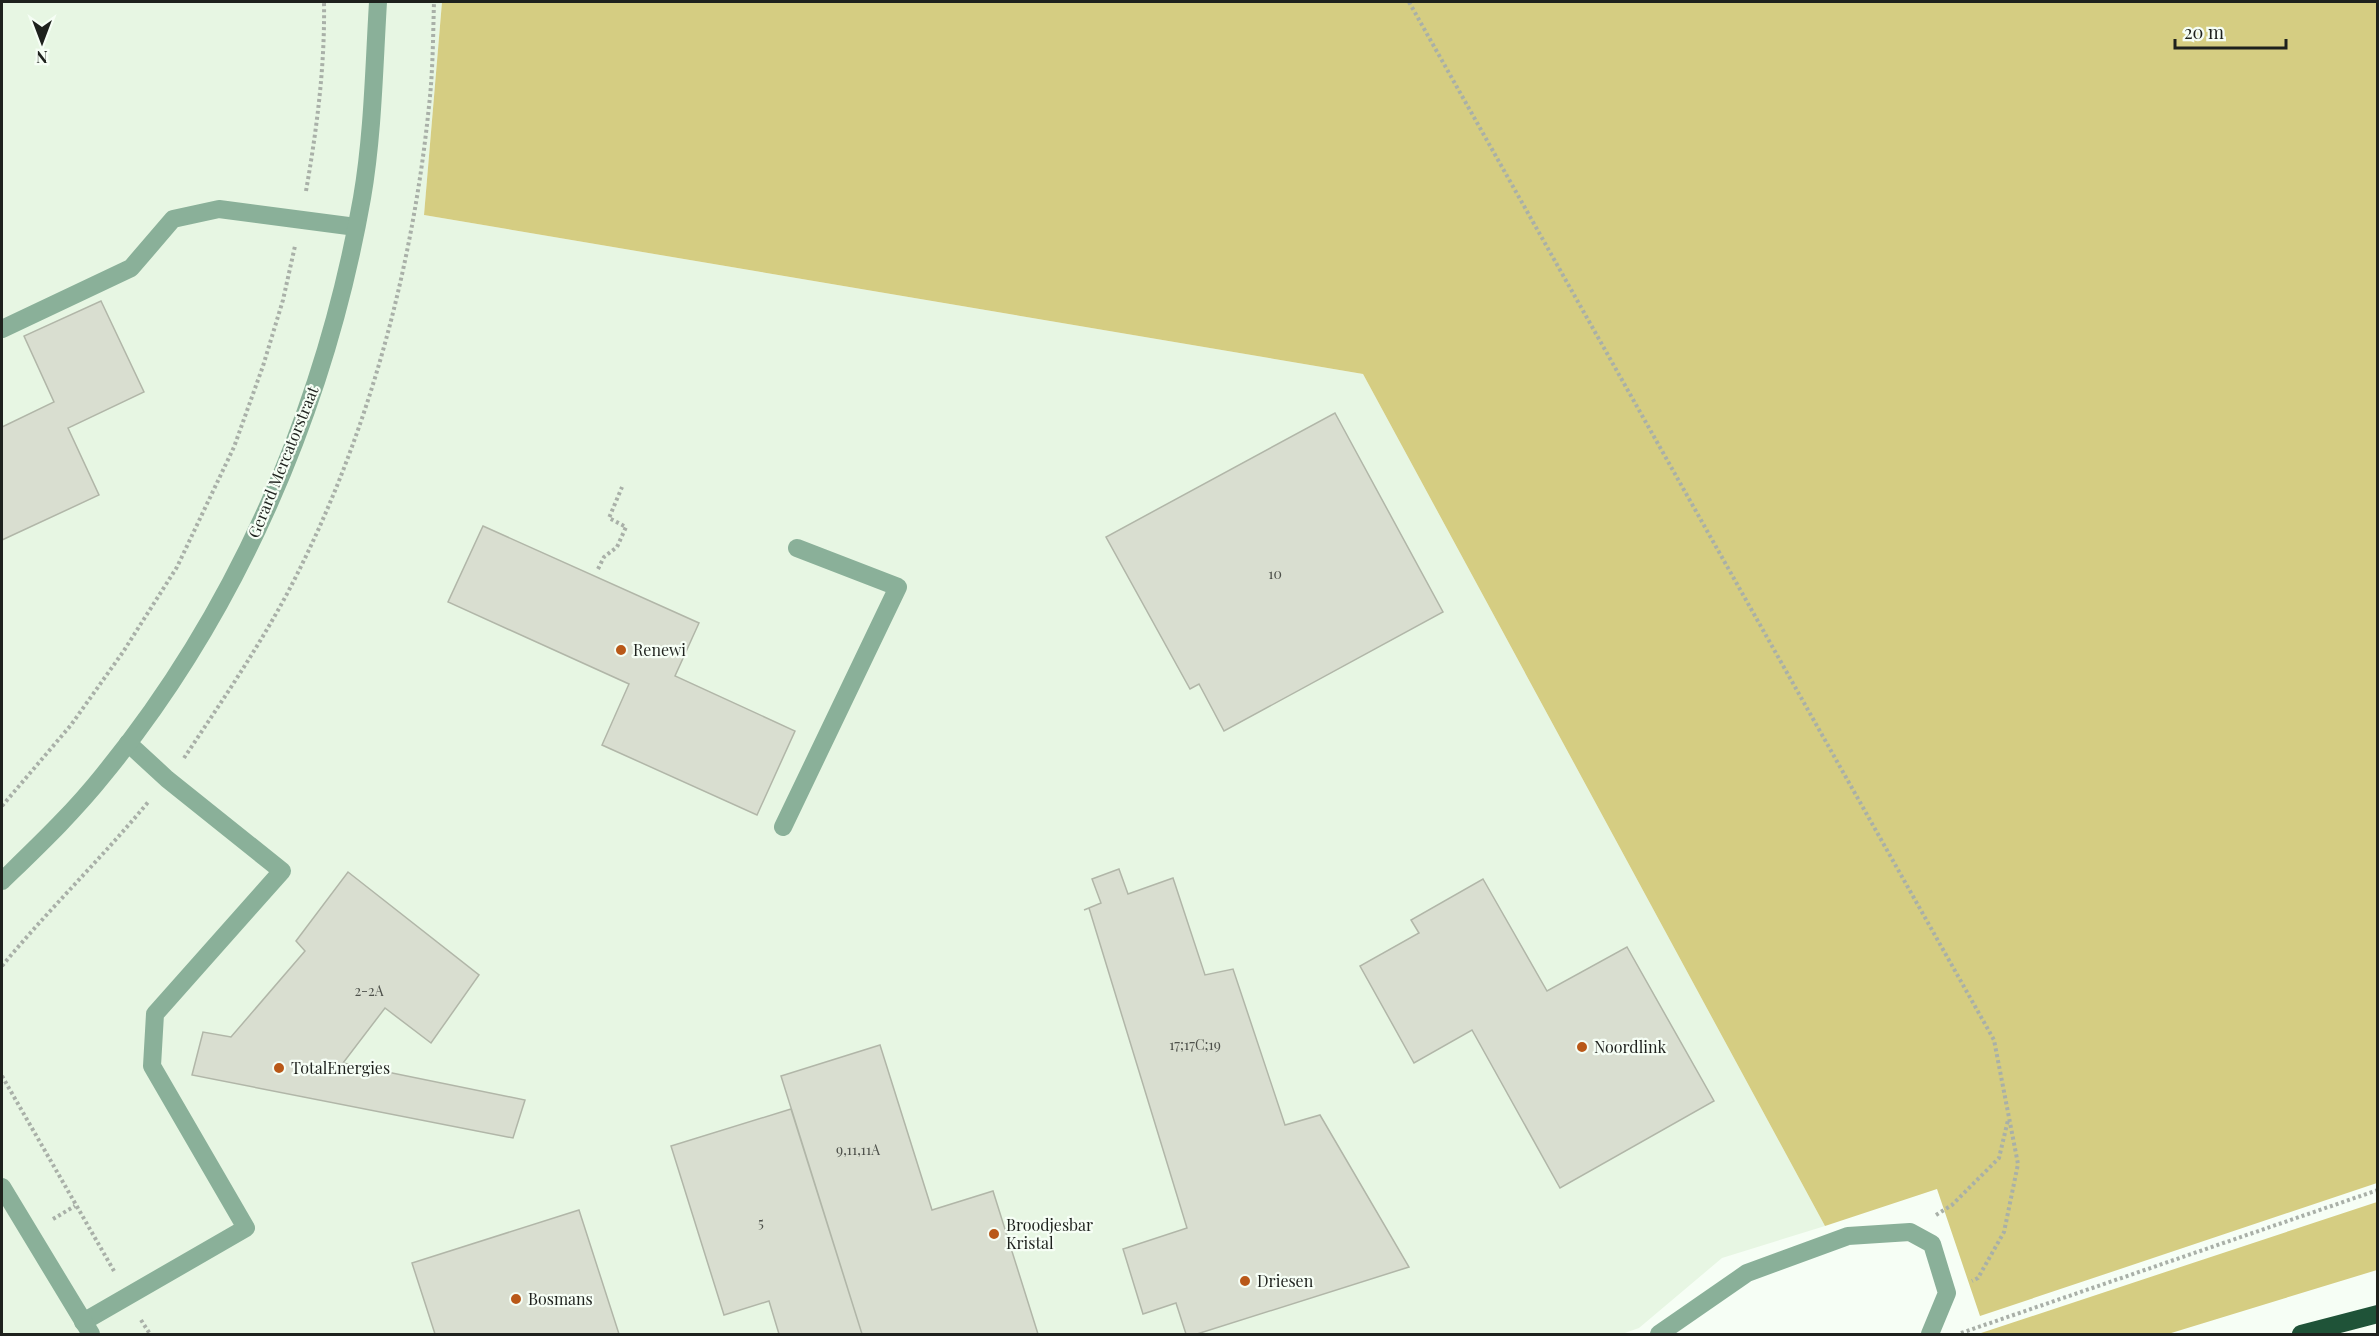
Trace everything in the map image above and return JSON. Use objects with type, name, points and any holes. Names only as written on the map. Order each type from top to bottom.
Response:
[{"type":"highway","points":[[2301,1335],[2378,1314]]},
{"type":"street","name":"Gerard Mercatorstraat","points":[[2,881],[103,775],[187,661],[255,537],[285,467],[315,382],[345,279],[362,197],[371,124],[378,2]]},
{"type":"street","points":[[2,329],[131,268],[173,219],[219,209],[356,227]]},
{"type":"street","points":[[783,827],[897,587],[797,548]]},
{"type":"street","points":[[2,1187],[87,1328],[128,1297],[246,1228],[152,1066],[155,1014],[282,871],[167,779],[128,743]]},
{"type":"street","points":[[1659,1335],[1747,1273],[1848,1236],[1910,1232],[1932,1244],[1947,1293],[1930,1335]]},
{"type":"path","points":[[2,806],[71,725],[123,652],[177,567],[234,447],[283,300],[301,221],[319,112],[324,2]]},
{"type":"path","points":[[1409,2],[1994,1040],[2018,1164],[2004,1232],[1978,1278],[1947,1293]]},
{"type":"path","points":[[598,569],[604,557],[617,547],[626,527],[609,518],[622,487]]},
{"type":"path","points":[[2,1076],[150,1335]]},
{"type":"path","points":[[1910,1232],[1952,1204],[1999,1158],[2009,1116]]},
{"type":"path","points":[[1956,1335],[2378,1190]]},
{"type":"shaded area","points":[[2,2],[442,2],[424,215],[1363,374],[1825,1226],[1722,1258],[1639,1328],[1622,1334],[2,1334]]},
{"type":"shaded area","points":[[442,2],[2377,2],[2377,1183],[1980,1316],[1937,1189],[1825,1226],[1363,374],[424,215]]},
{"type":"shaded area","points":[[2377,1202],[2377,1270],[2168,1334],[1978,1334]]},
{"type":"building","points":[[101,301],[144,392],[68,428],[99,495],[2,540],[2,427],[54,402],[24,336]]},
{"type":"building","points":[[1335,413],[1443,612],[1224,731],[1199,684],[1190,689],[1106,537]]},
{"type":"building","name":"Renewi","points":[[483,526],[699,623],[675,676],[795,731],[757,815],[602,745],[629,684],[448,602]]},
{"type":"building","points":[[1119,869],[1128,894],[1173,878],[1205,975],[1233,969],[1285,1125],[1320,1115],[1409,1267],[1197,1334],[1186,1334],[1176,1303],[1143,1314],[1123,1249],[1187,1228],[1089,908],[1084,910],[1101,903],[1092,879]]},
{"type":"building","points":[[348,872],[479,975],[431,1043],[385,1008],[343,1063],[525,1100],[513,1138],[192,1075],[203,1032],[231,1037],[305,951],[296,941]]},
{"type":"building","name":"Noordlink","points":[[1483,879],[1547,991],[1627,947],[1714,1101],[1560,1188],[1472,1030],[1414,1063],[1360,966],[1419,933],[1411,920]]},
{"type":"building","points":[[880,1045],[932,1210],[993,1191],[1038,1334],[862,1334],[781,1076]]},
{"type":"building","points":[[791,1109],[862,1334],[779,1334],[769,1301],[724,1315],[671,1146]]},
{"type":"building","name":"Bosmans","points":[[579,1210],[619,1334],[435,1334],[412,1263]]},
{"type":"place","name":"Renewi","points":[[621,650]]},
{"type":"place","name":"Noordlink","points":[[1582,1047]]},
{"type":"place","name":"TotalEnergies","points":[[279,1068]]},
{"type":"place","name":"Broodjesbar Kristal","points":[[994,1234]]},
{"type":"place","name":"Driesen","points":[[1245,1281]]},
{"type":"place","name":"Bosmans","points":[[516,1299]]}]
